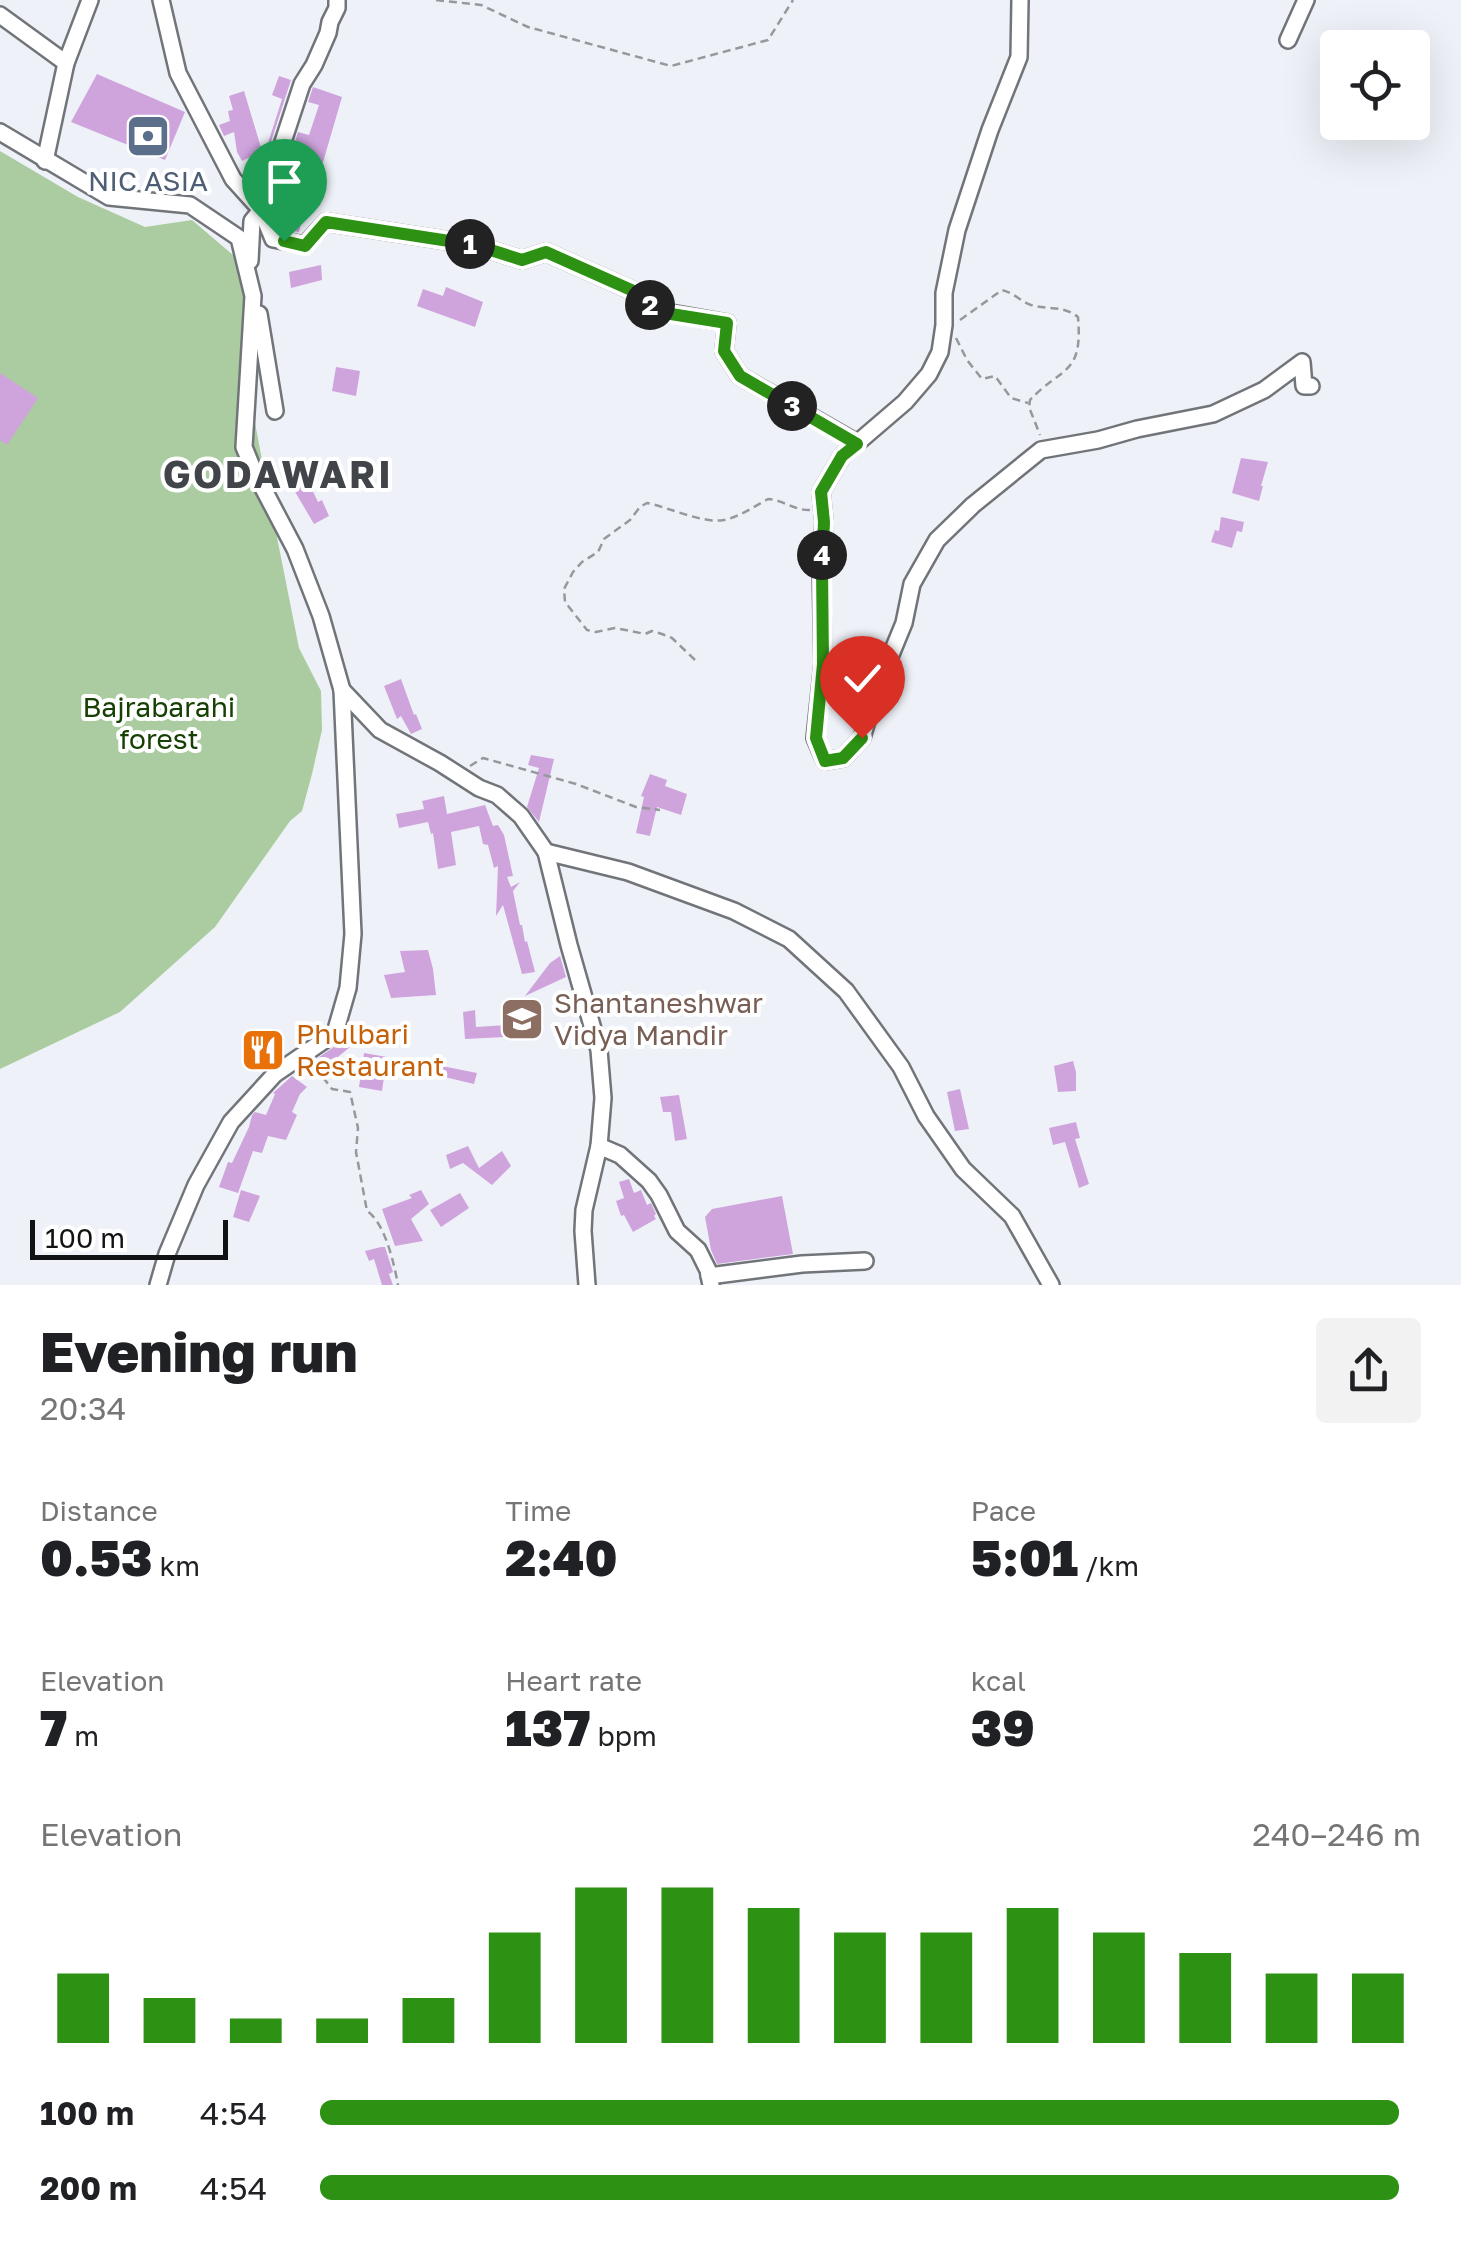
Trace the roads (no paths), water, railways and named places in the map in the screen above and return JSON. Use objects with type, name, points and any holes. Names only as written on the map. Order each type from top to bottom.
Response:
[{"type":"street","points":[[46,160],[66,64],[90,0]]},
{"type":"street","points":[[161,0],[178,73],[233,180],[261,210],[273,240],[305,246],[326,222],[475,245],[522,260],[546,252],[638,293],[650,306],[671,314],[727,323],[724,351],[740,376],[857,444]]},
{"type":"street","points":[[275,411],[250,264],[252,222],[285,182],[280,151],[302,84],[328,33],[337,0]]},
{"type":"street","points":[[1020,0],[1019,57],[957,230],[944,293],[946,324],[940,352],[929,374],[906,402],[842,456],[821,492],[823,664],[816,738],[825,761],[843,758],[862,738],[904,622],[912,584],[937,540],[1041,450],[1213,414],[1264,390],[1302,362],[1304,386],[1311,386]]},
{"type":"street","points":[[1288,40],[1306,0]]},
{"type":"street","points":[[0,15],[66,64]]},
{"type":"street","points":[[0,132],[109,198],[190,205],[239,238],[253,296],[244,447],[295,549],[322,616],[342,690],[353,934],[348,988],[335,1033],[276,1074],[231,1122],[196,1185],[158,1285]]},
{"type":"street","points":[[342,690],[380,730],[497,796],[521,816],[546,852],[599,1050],[603,1098],[600,1146],[584,1210],[587,1285]]},
{"type":"street","points":[[546,852],[628,872],[734,911],[789,939],[846,992],[901,1067],[926,1116],[963,1169],[1012,1216],[1051,1285]]},
{"type":"street","points":[[600,1146],[620,1155],[649,1181],[677,1230],[698,1250],[710,1280],[802,1264],[865,1262]]},
{"type":"place","name":"NIC ASIA","points":[[148,136]]},
{"type":"place","name":"Shantaneshwar Vidya Mandir","points":[[522,1019]]},
{"type":"place","name":"Phulbari Restaurant","points":[[263,1050]]},
{"type":"district","name":"GODAWARI","points":[[278,475]]},
{"type":"park label","name":"Bajrabarahi forest","points":[[159,723]]}]
